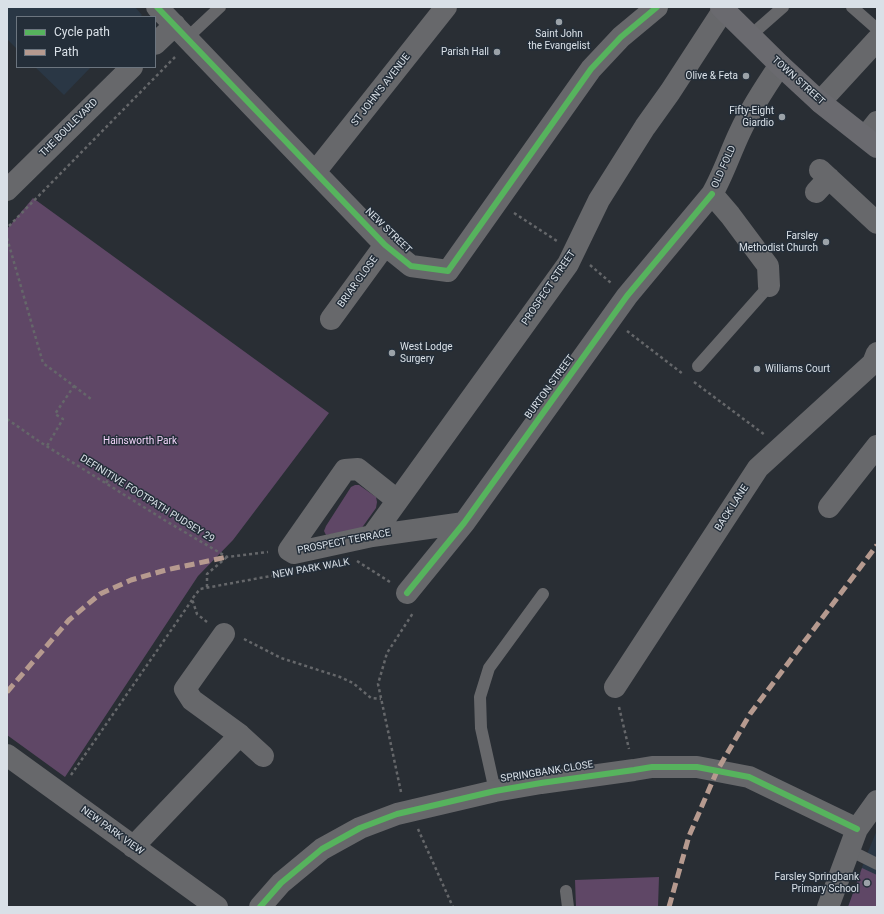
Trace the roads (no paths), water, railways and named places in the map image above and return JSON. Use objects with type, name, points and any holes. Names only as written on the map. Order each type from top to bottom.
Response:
[{"type":"main road","name":"TOWN STREET","points":[[723,8],[750,36],[820,102],[873,135]]},
{"type":"street","name":"NEW STREET","points":[[157,7],[385,244],[411,266],[448,271],[591,69],[621,37],[657,7]]},
{"type":"street","name":"ST JOHN'S AVENUE","points":[[315,172],[446,7]]},
{"type":"street","name":"PROSPECT STREET","points":[[372,536],[568,264],[599,200],[723,8]]},
{"type":"street","points":[[156,44],[184,35]]},
{"type":"street","points":[[820,102],[877,40]]},
{"type":"street","name":"OLD FOLD","points":[[769,286],[768,266],[730,214],[712,194],[719,182],[728,159],[757,98],[780,65]]},
{"type":"street","name":"THE BOULEVARD","points":[[7,190],[131,68]]},
{"type":"street","points":[[822,180],[877,223]]},
{"type":"street","name":"BURTON STREET","points":[[407,593],[464,523],[627,296],[712,194]]},
{"type":"street","name":"BRIAR CLOSE","points":[[332,319],[385,244]]},
{"type":"street","name":"BACK LANE","points":[[615,687],[758,468],[873,363],[877,353]]},
{"type":"street","points":[[829,507],[877,446]]},
{"type":"street","name":"PROSPECT TERRACE","points":[[398,500],[358,469],[346,470],[289,550],[294,553],[372,536],[464,523]]},
{"type":"street","points":[[224,634],[185,689],[192,700],[240,735],[264,756]]},
{"type":"street","points":[[133,847],[240,735]]},
{"type":"street","name":"NEW PARK VIEW","points":[[7,755],[217,907]]},
{"type":"street","name":"SPRINGBANK CLOSE","points":[[260,907],[281,883],[322,849],[360,828],[397,814],[495,791],[652,767],[697,767],[749,777],[857,828]]},
{"type":"street","points":[[828,907],[857,828],[877,801]]},
{"type":"lane","points":[[184,35],[220,7]]},
{"type":"lane","points":[[750,36],[783,7]]},
{"type":"lane","points":[[852,7],[877,29]]},
{"type":"lane","points":[[698,366],[769,286]]},
{"type":"lane","points":[[495,791],[481,728],[480,697],[489,668],[543,594]]},
{"type":"lane","points":[[849,850],[877,864]]},
{"type":"lane","points":[[566,891],[568,907]]},
{"type":"place","name":"Saint John the Evangelist","points":[[559,22]]},
{"type":"place","name":"Parish Hall","points":[[497,52]]},
{"type":"place","name":"Olive & Feta","points":[[746,76]]},
{"type":"place","name":"Fifty-Eight Giardio","points":[[782,117]]},
{"type":"place","name":"Farsley Methodist Church","points":[[826,242]]},
{"type":"place","name":"West Lodge Surgery","points":[[392,353]]},
{"type":"place","name":"Williams Court","points":[[757,369]]},
{"type":"place","name":"Farsley Springbank Primary School","points":[[867,883]]},
{"type":"park label","name":"Hainsworth Park","points":[[140,441]]}]
